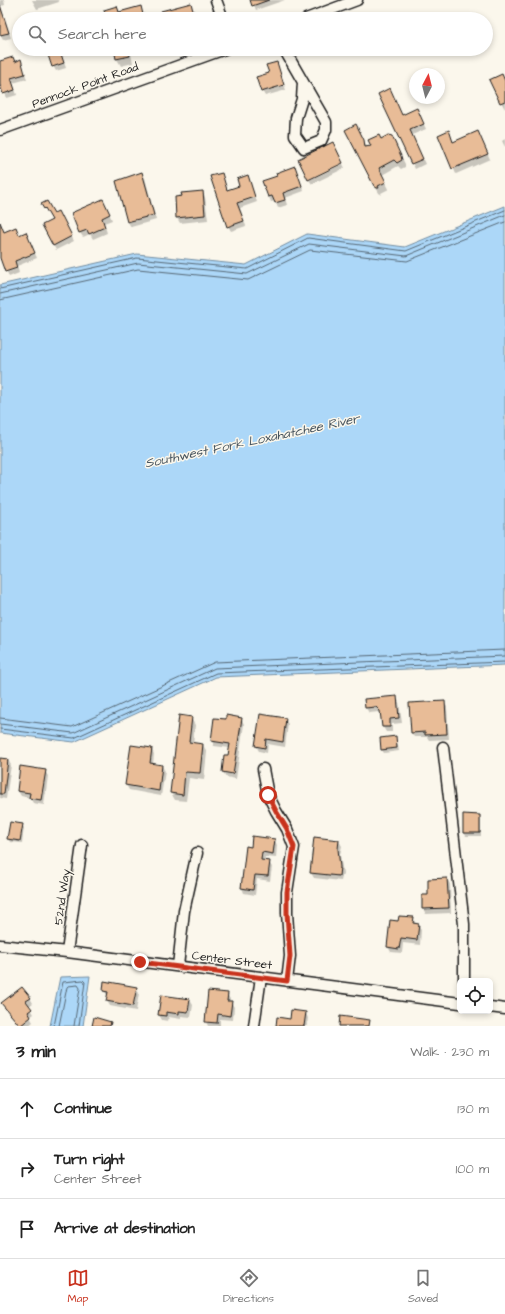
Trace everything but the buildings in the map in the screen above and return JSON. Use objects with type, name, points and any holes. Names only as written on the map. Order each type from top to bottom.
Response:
[{"type":"street","points":[[216,0],[221,12]]},
{"type":"street","points":[[325,12],[357,0]]},
{"type":"street","name":"Pennock Point Road","points":[[0,130],[206,56]]},
{"type":"street","points":[[288,56],[326,122],[326,130],[321,140],[304,148],[295,135],[296,118],[302,99],[302,82]]},
{"type":"street","points":[[442,747],[464,924],[464,978]]},
{"type":"street","points":[[263,769],[268,795],[287,829],[294,847],[287,892],[290,956],[287,981]]},
{"type":"street","name":"52nd Way","points":[[67,952],[82,845]]},
{"type":"street","points":[[178,966],[184,911],[197,853]]},
{"type":"street","name":"Center Street","points":[[0,945],[67,952],[457,1003]]},
{"type":"street","points":[[254,1026],[261,977]]},
{"type":"street","points":[[493,1007],[505,1009]]},
{"type":"water","name":"Southwest Fork Loxahatchee River","points":[[505,206],[505,665],[216,677],[74,742],[0,733],[0,285],[137,254],[246,265],[307,234],[405,247]]},
{"type":"water","points":[[90,976],[83,1026],[50,1026],[60,977]]},
{"type":"route","points":[[140,962],[287,981],[290,956],[287,892],[294,847],[287,829],[268,795]]}]
